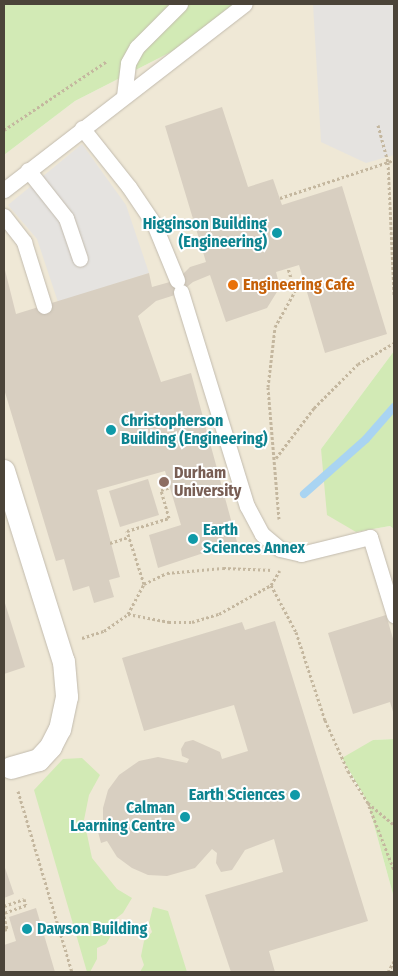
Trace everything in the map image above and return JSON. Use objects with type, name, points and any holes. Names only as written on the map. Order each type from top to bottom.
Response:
[{"type":"street","points":[[4,471],[59,646],[67,697],[60,729],[51,747],[38,760],[7,769]]},
{"type":"lane","points":[[124,96],[128,63],[138,47],[180,4]]},
{"type":"lane","points":[[4,190],[245,4]]},
{"type":"lane","points":[[82,128],[129,187],[154,224],[179,286],[247,506],[262,534],[280,550],[301,554],[370,537],[394,615]]},
{"type":"lane","points":[[28,170],[66,218],[80,259]]},
{"type":"lane","points":[[4,216],[24,242],[44,306]]},
{"type":"path","points":[[4,130],[94,68],[138,47]]},
{"type":"path","points":[[378,125],[388,162],[394,296]]},
{"type":"path","points":[[280,198],[394,160]]},
{"type":"path","points":[[280,550],[275,459],[268,387],[275,327],[295,291],[288,268]]},
{"type":"path","points":[[275,459],[314,408],[358,364],[394,343]]},
{"type":"path","points":[[144,584],[127,531],[169,518],[161,490],[170,488]]},
{"type":"path","points":[[110,543],[129,537]]},
{"type":"path","points":[[59,646],[104,631],[128,614],[144,584],[167,573],[223,568],[280,570]]},
{"type":"path","points":[[128,614],[168,622],[192,622],[219,614],[270,585],[296,632],[324,720],[348,771],[368,803],[394,870]]},
{"type":"path","points":[[7,769],[72,972]]},
{"type":"path","points":[[368,803],[394,825]]},
{"type":"path","points":[[4,906],[24,899],[26,905],[4,914],[7,929],[4,930]]},
{"type":"path","points":[[388,972],[394,961]]},
{"type":"shaded area","name":"Durham University","points":[[245,4],[394,4],[394,351],[321,449],[356,532],[390,526],[394,529],[394,739],[373,740],[348,771],[368,803],[394,898],[394,972],[4,972],[4,155],[75,101],[212,31]]},
{"type":"shaded area","points":[[313,4],[394,4],[394,155],[366,163],[321,142]]},
{"type":"shaded area","points":[[82,144],[126,205],[149,273],[58,302],[37,239],[8,205]]},
{"type":"green space","points":[[4,4],[245,4],[212,31],[75,101],[4,155]]},
{"type":"green space","points":[[394,351],[394,529],[390,526],[356,532],[327,515],[321,449]]},
{"type":"green space","points":[[394,739],[394,898],[368,803],[342,758],[373,740]]},
{"type":"green space","points":[[82,758],[100,775],[89,795],[84,820],[92,858],[117,889],[132,898],[123,913],[114,920],[115,929],[106,944],[97,948],[97,959],[90,972],[87,972],[34,790],[63,759]]},
{"type":"green space","points":[[153,907],[168,911],[187,972],[140,972],[144,965],[141,956],[144,941],[152,932],[149,923]]},
{"type":"building","points":[[222,107],[248,187],[273,179],[282,205],[342,186],[387,334],[325,353],[299,265],[276,272],[280,287],[267,308],[226,322],[210,275],[193,282],[178,294],[156,301],[138,316],[161,382],[191,373],[237,542],[158,568],[149,535],[181,525],[165,471],[97,490],[120,577],[109,580],[114,597],[94,603],[89,586],[73,591],[64,559],[56,561],[4,389],[4,266],[16,314],[149,273],[152,287],[177,280],[190,267],[206,262],[165,126]]},
{"type":"building","points":[[148,479],[159,515],[120,527],[109,491]]},
{"type":"building","points":[[4,600],[25,667],[4,674]]},
{"type":"building","points":[[386,615],[394,642],[394,715],[390,702],[353,714],[328,633]]},
{"type":"building","name":"Earth Sciences","points":[[275,621],[368,921],[269,951],[275,972],[231,972],[205,895],[283,872],[274,839],[245,850],[232,870],[221,872],[216,863],[217,853],[212,849],[195,868],[167,876],[148,875],[132,868],[117,857],[107,841],[101,843],[97,828],[103,826],[103,808],[108,790],[119,775],[139,761],[158,757],[187,763],[189,759],[182,756],[181,749],[185,742],[193,740],[220,752],[222,759],[248,751],[234,705],[144,731],[122,658],[242,622],[245,630]]},
{"type":"building","points":[[4,865],[14,894],[4,898]]},
{"type":"building","name":"Dawson Building","points":[[36,908],[55,972],[4,972],[4,945],[16,941],[9,917]]},
{"type":"waterway","points":[[304,494],[366,439],[394,407]]},
{"type":"place","name":"Higginson Building (Engineering)","points":[[277,233]]},
{"type":"place","name":"Engineering Cafe","points":[[233,285]]},
{"type":"place","name":"Christopherson Building (Engineering)","points":[[111,430]]},
{"type":"place","name":"Durham University","points":[[164,482]]},
{"type":"place","name":"Earth Sciences Annex","points":[[193,539]]},
{"type":"place","name":"Earth Sciences","points":[[295,795]]},
{"type":"place","name":"Calman Learning Centre","points":[[185,817]]},
{"type":"place","name":"Dawson Building","points":[[27,929]]}]
